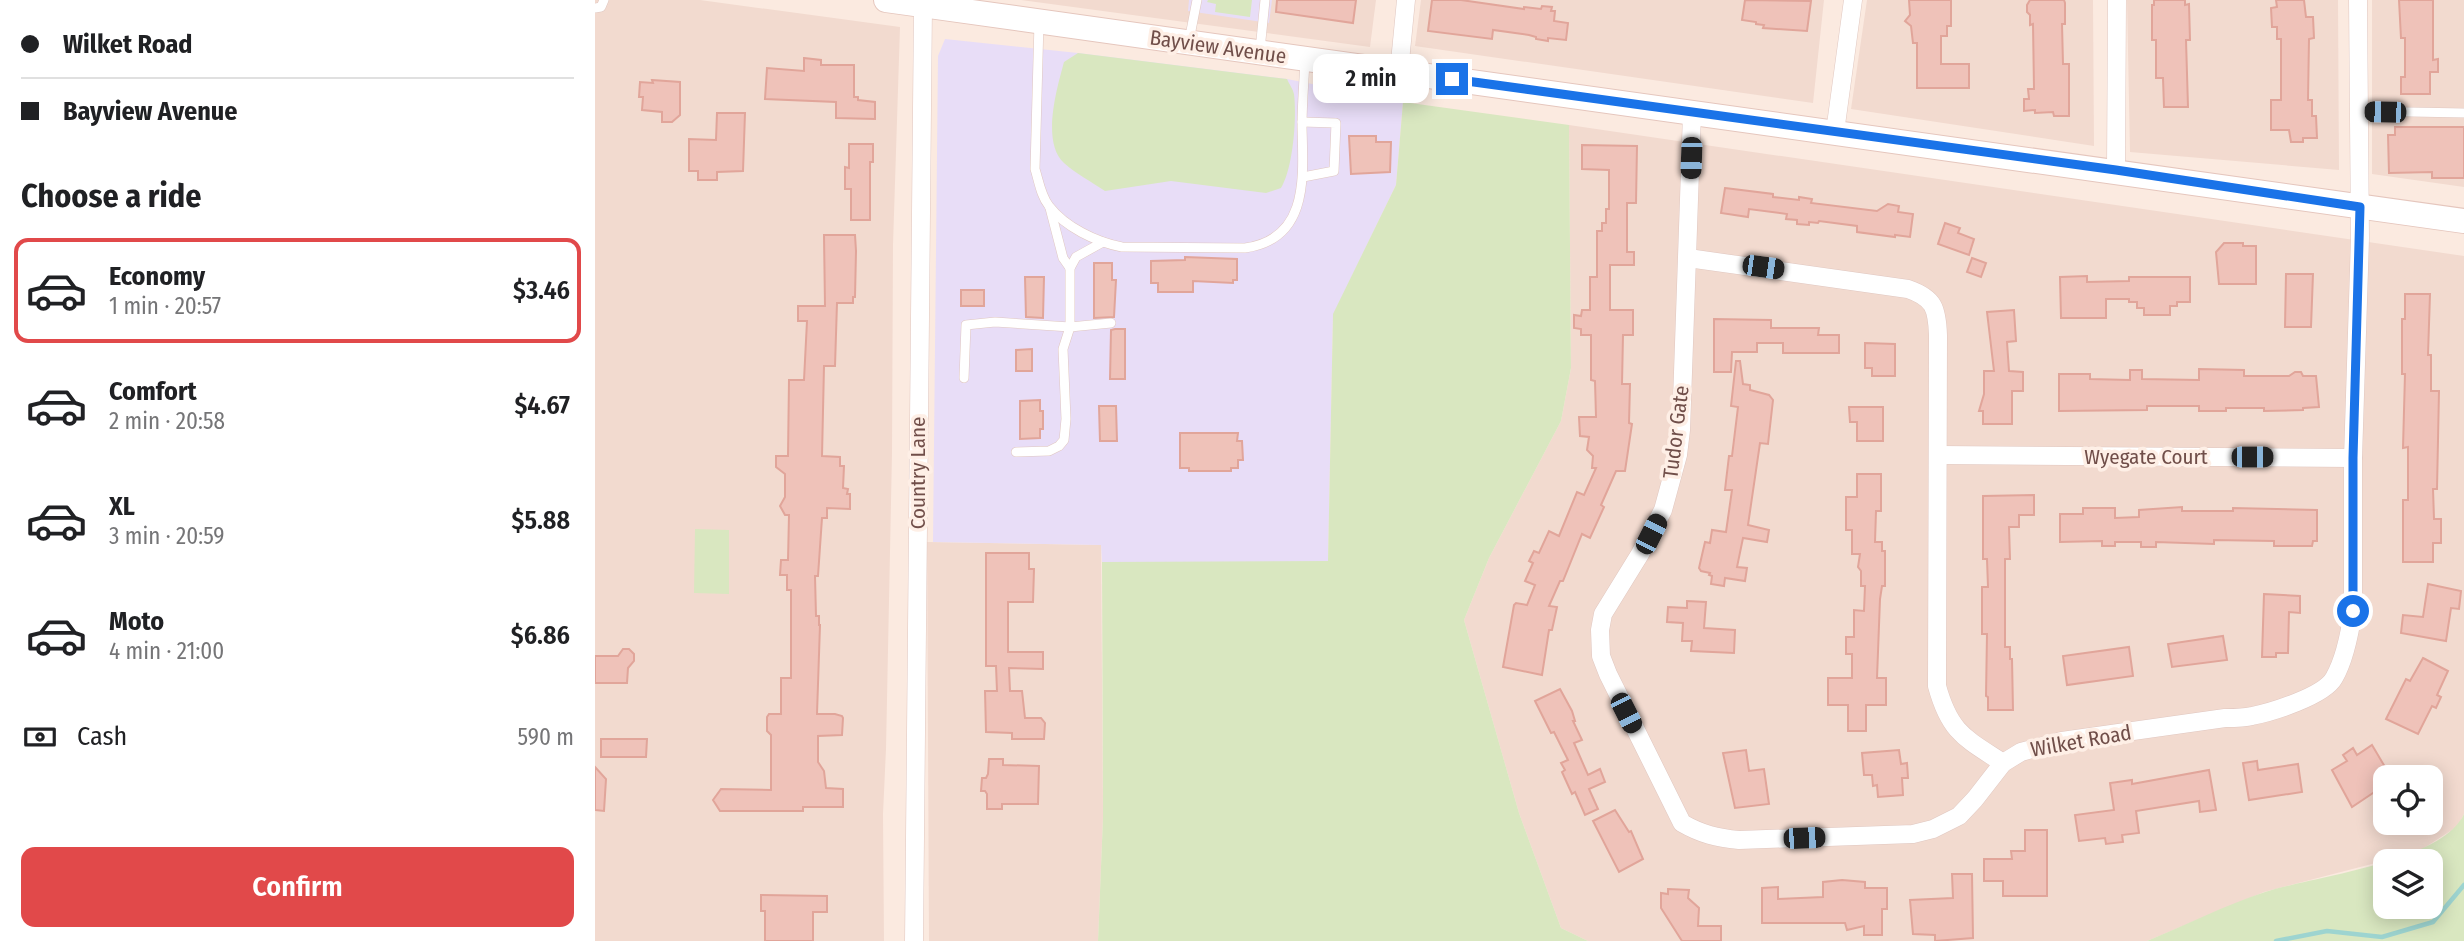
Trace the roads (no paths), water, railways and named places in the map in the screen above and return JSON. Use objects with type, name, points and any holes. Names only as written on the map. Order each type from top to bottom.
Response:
[{"type":"main road","name":"Bayview Avenue","points":[[886,0],[2116,170],[2464,221]]},
{"type":"street","points":[[1399,72],[1406,0]]},
{"type":"street","points":[[1835,132],[1853,0]]},
{"type":"street","points":[[2116,170],[2117,0]]},
{"type":"street","name":"Wilket Road","points":[[1688,258],[1888,285],[1923,294],[1933,305],[1937,317],[1939,455],[1937,686],[1951,723],[1966,740],[2003,763],[2021,752],[2062,741],[2225,718],[2252,717],[2298,703],[2327,686],[2334,678],[2350,634],[2353,611],[2353,458],[2360,207],[2358,0]]},
{"type":"street","name":"Country Lane","points":[[914,941],[923,5]]},
{"type":"street","name":"Tudor Gate","points":[[1692,113],[1681,430],[1663,510],[1603,614],[1600,629],[1601,656],[1608,674],[1682,823],[1696,832],[1716,838],[1739,840],[1913,834],[1933,829],[1959,816],[2003,763]]},
{"type":"street","name":"Wyegate Court","points":[[1939,455],[2353,458]]},
{"type":"lane","points":[[595,8],[601,6],[604,0]]},
{"type":"lane","points":[[1188,43],[1197,0]]},
{"type":"lane","points":[[1260,52],[1265,0]]},
{"type":"lane","points":[[1039,22],[1035,169],[1063,258],[1070,268]]},
{"type":"lane","points":[[1049,207],[1073,226],[1103,242],[1122,247],[1192,249],[1258,246],[1271,241],[1287,225],[1298,206],[1303,177],[1305,59]]},
{"type":"lane","points":[[2359,111],[2464,113]]},
{"type":"lane","points":[[1302,122],[1336,123],[1334,171],[1303,177]]},
{"type":"lane","points":[[1016,452],[1049,451],[1064,440],[1066,419],[1063,349],[1070,327],[1070,268],[1076,257],[1103,242]]},
{"type":"lane","points":[[964,378],[966,325],[995,322],[1070,327],[1111,323]]},
{"type":"waterway","points":[[2276,941],[2327,931],[2382,937],[2433,922],[2464,885]]}]
